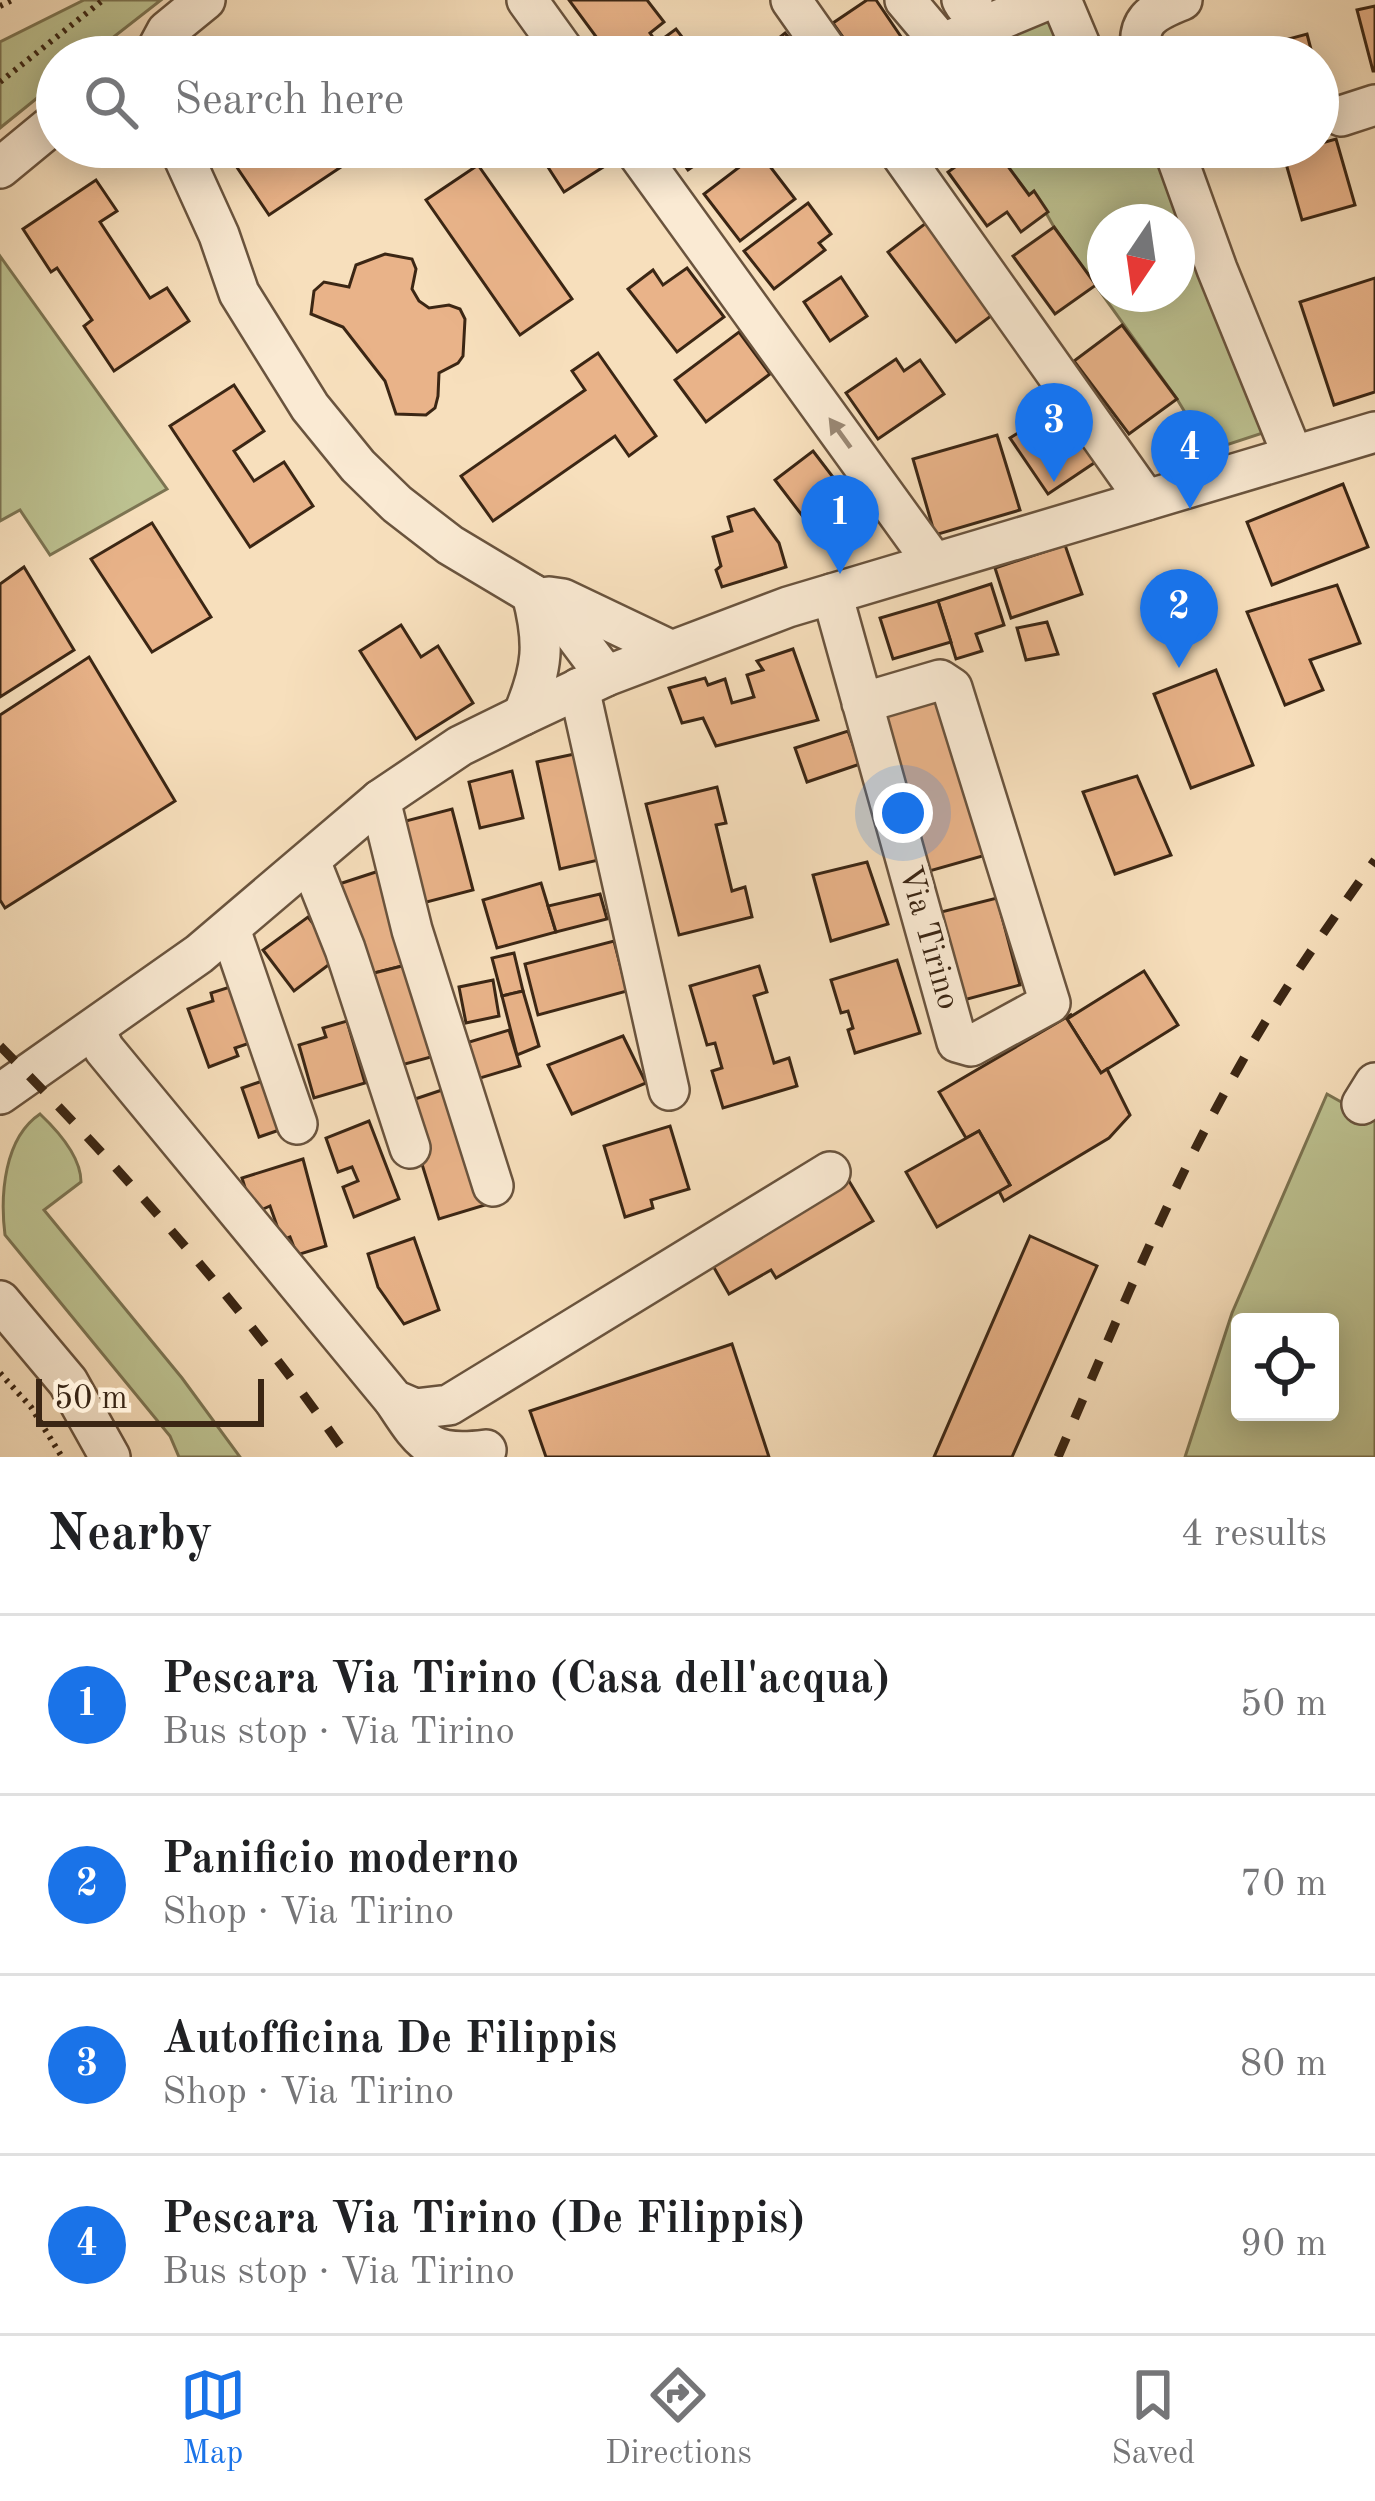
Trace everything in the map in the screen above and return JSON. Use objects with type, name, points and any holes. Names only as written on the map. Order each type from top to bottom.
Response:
[{"type":"street","points":[[164,36],[206,0]]},
{"type":"street","points":[[526,0],[553,36]]},
{"type":"street","points":[[791,0],[817,36]]},
{"type":"street","points":[[905,0],[935,36]]},
{"type":"street","points":[[962,0],[965,5],[972,0]]},
{"type":"street","points":[[975,36],[1047,0]]},
{"type":"street","points":[[1061,0],[1076,36]]},
{"type":"street","points":[[1139,36],[1149,14],[1182,0]]},
{"type":"street","points":[[0,168],[36,138]]},
{"type":"street","points":[[189,168],[239,293],[310,407],[358,466],[397,504],[450,544],[532,594],[570,628],[593,682],[669,1090]]},
{"type":"street","points":[[648,168],[933,562]]},
{"type":"street","points":[[911,168],[1146,500]]},
{"type":"street","points":[[1180,168],[1293,456]]},
{"type":"street","points":[[0,1094],[230,929],[380,800],[460,746],[523,715],[670,650],[832,594],[1375,432]]},
{"type":"street","points":[[532,594],[563,599],[670,650]]},
{"type":"street","points":[[523,715],[541,660],[543,634],[532,594]]},
{"type":"street","name":"Via Tirino","points":[[832,594],[862,703],[957,1042],[971,1046],[1050,1003],[952,688],[940,680],[862,703]]},
{"type":"street","points":[[380,800],[412,930],[493,1186]]},
{"type":"street","points":[[310,861],[345,949],[410,1148]]},
{"type":"street","points":[[230,929],[297,1124]]},
{"type":"street","points":[[95,1030],[104,1049],[394,1400],[430,1451],[442,1456],[486,1450]]},
{"type":"street","points":[[394,1400],[415,1409],[449,1405],[830,1172]]},
{"type":"street","points":[[0,1301],[82,1401],[110,1457]]},
{"type":"street","points":[[0,1330],[46,1358]]},
{"type":"path","points":[[0,6],[12,0]]},
{"type":"path","points":[[58,36],[103,0]]},
{"type":"path","points":[[0,82],[36,53]]},
{"type":"path","points":[[0,1373],[31,1408],[62,1457]]},
{"type":"green space","points":[[84,0],[161,0],[115,36],[36,36],[36,99],[0,128],[0,42]]},
{"type":"green space","points":[[1050,11],[1061,36],[1010,36],[1006,29]]},
{"type":"green space","points":[[1009,168],[1169,168],[1183,204],[1087,204],[1087,273],[1034,192],[1029,195]]},
{"type":"green space","points":[[1195,234],[1272,430],[1208,451],[1115,312],[1195,312]]},
{"type":"green space","points":[[0,256],[167,489],[50,555],[20,510],[0,521]]},
{"type":"green space","points":[[1327,1094],[1375,1121],[1375,1457],[1185,1457],[1231,1316],[1231,1421],[1339,1421],[1339,1313],[1232,1313]]},
{"type":"green space","points":[[40,1114],[73,1154],[81,1182],[44,1210],[182,1378],[240,1457],[179,1457],[170,1436],[5,1235],[7,1169],[19,1137]]},
{"type":"building","points":[[569,0],[647,0],[664,22],[652,36],[596,36]]},
{"type":"building","points":[[867,0],[876,0],[901,36],[842,36],[833,23]]},
{"type":"building","points":[[1375,6],[1375,71],[1373,71],[1357,10]]},
{"type":"building","points":[[1339,149],[1355,205],[1302,220],[1287,168],[1339,168]]},
{"type":"building","points":[[237,168],[340,168],[269,215]]},
{"type":"building","points":[[480,168],[572,299],[520,335],[426,200]]},
{"type":"building","points":[[549,168],[602,168],[564,192]]},
{"type":"building","points":[[738,168],[771,168],[795,199],[740,241],[704,194]]},
{"type":"building","points":[[954,168],[1009,168],[1048,212],[1021,232],[1007,212],[987,226],[948,172]]},
{"type":"building","points":[[96,180],[117,211],[100,222],[150,298],[167,288],[189,321],[114,371],[84,326],[92,320],[57,268],[51,272],[23,229]]},
{"type":"building","points":[[808,203],[831,234],[819,243],[825,250],[774,289],[744,251]]},
{"type":"building","points":[[926,223],[995,313],[956,342],[888,252]]},
{"type":"building","points":[[1054,227],[1087,273],[1087,291],[1055,314],[1013,256]]},
{"type":"building","points":[[385,254],[412,259],[416,269],[412,289],[419,301],[429,308],[449,305],[460,309],[465,319],[463,356],[439,373],[435,408],[426,415],[396,414],[385,381],[343,327],[311,314],[314,291],[324,282],[349,287],[356,265]]},
{"type":"building","points":[[687,268],[724,317],[677,352],[628,289],[653,270],[663,285]]},
{"type":"building","points":[[841,277],[867,316],[830,341],[804,302]]},
{"type":"building","points":[[1375,278],[1375,392],[1334,405],[1300,302]]},
{"type":"building","points":[[1122,325],[1177,399],[1129,434],[1074,361]]},
{"type":"building","points":[[739,332],[770,374],[706,422],[675,380]]},
{"type":"building","points":[[598,353],[656,436],[629,456],[615,436],[493,521],[461,476],[585,390],[572,371]]},
{"type":"building","points":[[896,359],[904,371],[920,360],[944,394],[878,439],[846,393]]},
{"type":"building","points":[[234,385],[264,431],[234,451],[254,481],[284,462],[313,506],[250,547],[170,426]]},
{"type":"building","points":[[1031,425],[1046,447],[1077,426],[1100,459],[1048,494],[1010,438]]},
{"type":"building","points":[[997,435],[1020,510],[935,535],[913,459]]},
{"type":"building","points":[[813,451],[865,519],[827,548],[775,480]]},
{"type":"building","points":[[1343,484],[1368,547],[1272,585],[1247,522]]},
{"type":"building","points":[[754,509],[779,543],[786,567],[722,587],[713,537],[732,531],[728,517]]},
{"type":"building","points":[[152,523],[211,617],[152,652],[91,559]]},
{"type":"building","points":[[1065,545],[1082,594],[1011,618],[995,568]]},
{"type":"building","points":[[24,567],[74,650],[0,697],[0,584]]},
{"type":"building","points":[[991,584],[1004,625],[976,634],[982,651],[956,659],[938,601]]},
{"type":"building","points":[[1337,585],[1360,643],[1310,660],[1323,690],[1285,705],[1247,612]]},
{"type":"building","points":[[938,601],[951,642],[893,659],[880,618]]},
{"type":"building","points":[[1047,622],[1058,654],[1026,660],[1017,628]]},
{"type":"building","points":[[401,625],[421,657],[438,646],[473,703],[416,739],[360,651]]},
{"type":"building","points":[[793,649],[818,720],[716,746],[703,718],[682,723],[669,688],[705,678],[708,685],[725,679],[732,703],[754,697],[747,675],[763,670],[757,661]]},
{"type":"building","points":[[89,657],[175,801],[5,908],[0,900],[0,715]]},
{"type":"building","points":[[1216,670],[1253,765],[1191,788],[1154,694]]},
{"type":"building","points":[[942,698],[986,855],[926,872],[882,715]]},
{"type":"building","points":[[848,731],[860,764],[807,782],[795,748]]},
{"type":"building","points":[[579,753],[603,859],[560,869],[537,762]]},
{"type":"building","points":[[512,771],[523,818],[480,828],[469,782]]},
{"type":"building","points":[[1137,776],[1171,855],[1115,874],[1083,792]]},
{"type":"building","points":[[717,787],[726,823],[716,825],[732,891],[745,887],[752,917],[679,935],[646,804]]},
{"type":"building","points":[[452,809],[473,890],[419,904],[398,823]]},
{"type":"building","points":[[867,862],[888,924],[831,941],[813,875]]},
{"type":"building","points":[[385,869],[406,965],[370,974],[330,887]]},
{"type":"building","points":[[541,883],[556,932],[497,948],[483,900]]},
{"type":"building","points":[[600,894],[607,919],[556,932],[548,906]]},
{"type":"building","points":[[997,898],[1020,985],[960,1001],[937,913]]},
{"type":"building","points":[[308,917],[339,957],[294,991],[263,950]]},
{"type":"building","points":[[614,941],[627,991],[538,1015],[525,964]]},
{"type":"building","points":[[514,953],[523,991],[502,996],[492,958]]},
{"type":"building","points":[[897,960],[920,1033],[855,1053],[848,1011],[841,1013],[831,980]]},
{"type":"building","points":[[406,965],[431,1057],[394,1067],[370,974]]},
{"type":"building","points":[[759,966],[767,992],[754,996],[774,1063],[789,1058],[797,1086],[723,1108],[712,1071],[722,1068],[715,1043],[707,1045],[690,986]]},
{"type":"building","points":[[1144,971],[1178,1025],[1101,1073],[1067,1019]]},
{"type":"building","points":[[493,980],[499,1016],[466,1023],[459,987]]},
{"type":"building","points":[[236,985],[256,1041],[235,1048],[238,1056],[209,1067],[188,1009],[213,1001],[211,993]]},
{"type":"building","points":[[523,991],[539,1046],[517,1055],[502,996]]},
{"type":"building","points":[[1072,1014],[1067,1019],[1101,1073],[1107,1069],[1130,1115],[1109,1138],[1004,1201],[999,1191],[1010,1185],[979,1131],[966,1138],[939,1092]]},
{"type":"building","points":[[347,1021],[365,1083],[314,1098],[299,1045],[326,1037],[323,1028]]},
{"type":"building","points":[[509,1030],[520,1066],[467,1082],[456,1046]]},
{"type":"building","points":[[623,1036],[646,1083],[572,1114],[548,1065]]},
{"type":"building","points":[[274,1077],[291,1126],[259,1137],[242,1088]]},
{"type":"building","points":[[448,1088],[485,1205],[439,1219],[403,1103]]},
{"type":"building","points":[[369,1121],[399,1199],[354,1217],[343,1187],[358,1181],[352,1167],[338,1172],[326,1138]]},
{"type":"building","points":[[670,1126],[689,1189],[651,1200],[653,1208],[625,1217],[604,1146]]},
{"type":"building","points":[[979,1131],[1010,1185],[937,1227],[906,1172]]},
{"type":"building","points":[[303,1159],[326,1246],[297,1255],[290,1237],[282,1240],[270,1206],[261,1210],[247,1194],[242,1178]]},
{"type":"building","points":[[846,1176],[873,1221],[776,1278],[771,1270],[729,1294],[708,1257]]},
{"type":"building","points":[[1030,1236],[1097,1266],[1012,1457],[934,1457]]},
{"type":"building","points":[[414,1238],[439,1310],[404,1324],[378,1287],[368,1254]]},
{"type":"building","points":[[732,1344],[769,1457],[546,1457],[530,1411]]},
{"type":"railway","points":[[1058,1457],[1143,1259],[1213,1114],[1287,988],[1375,860]]},
{"type":"railway","points":[[0,1046],[183,1244],[348,1457]]},
{"type":"place","name":"Autofficina De Filippis","points":[[1054,482]]},
{"type":"place","name":"Pescara Via Tirino (De Filippis)","points":[[1190,509]]},
{"type":"place","name":"Pescara Via Tirino (Casa dell'acqua)","points":[[840,574]]},
{"type":"place","name":"Panificio moderno","points":[[1179,668]]}]
